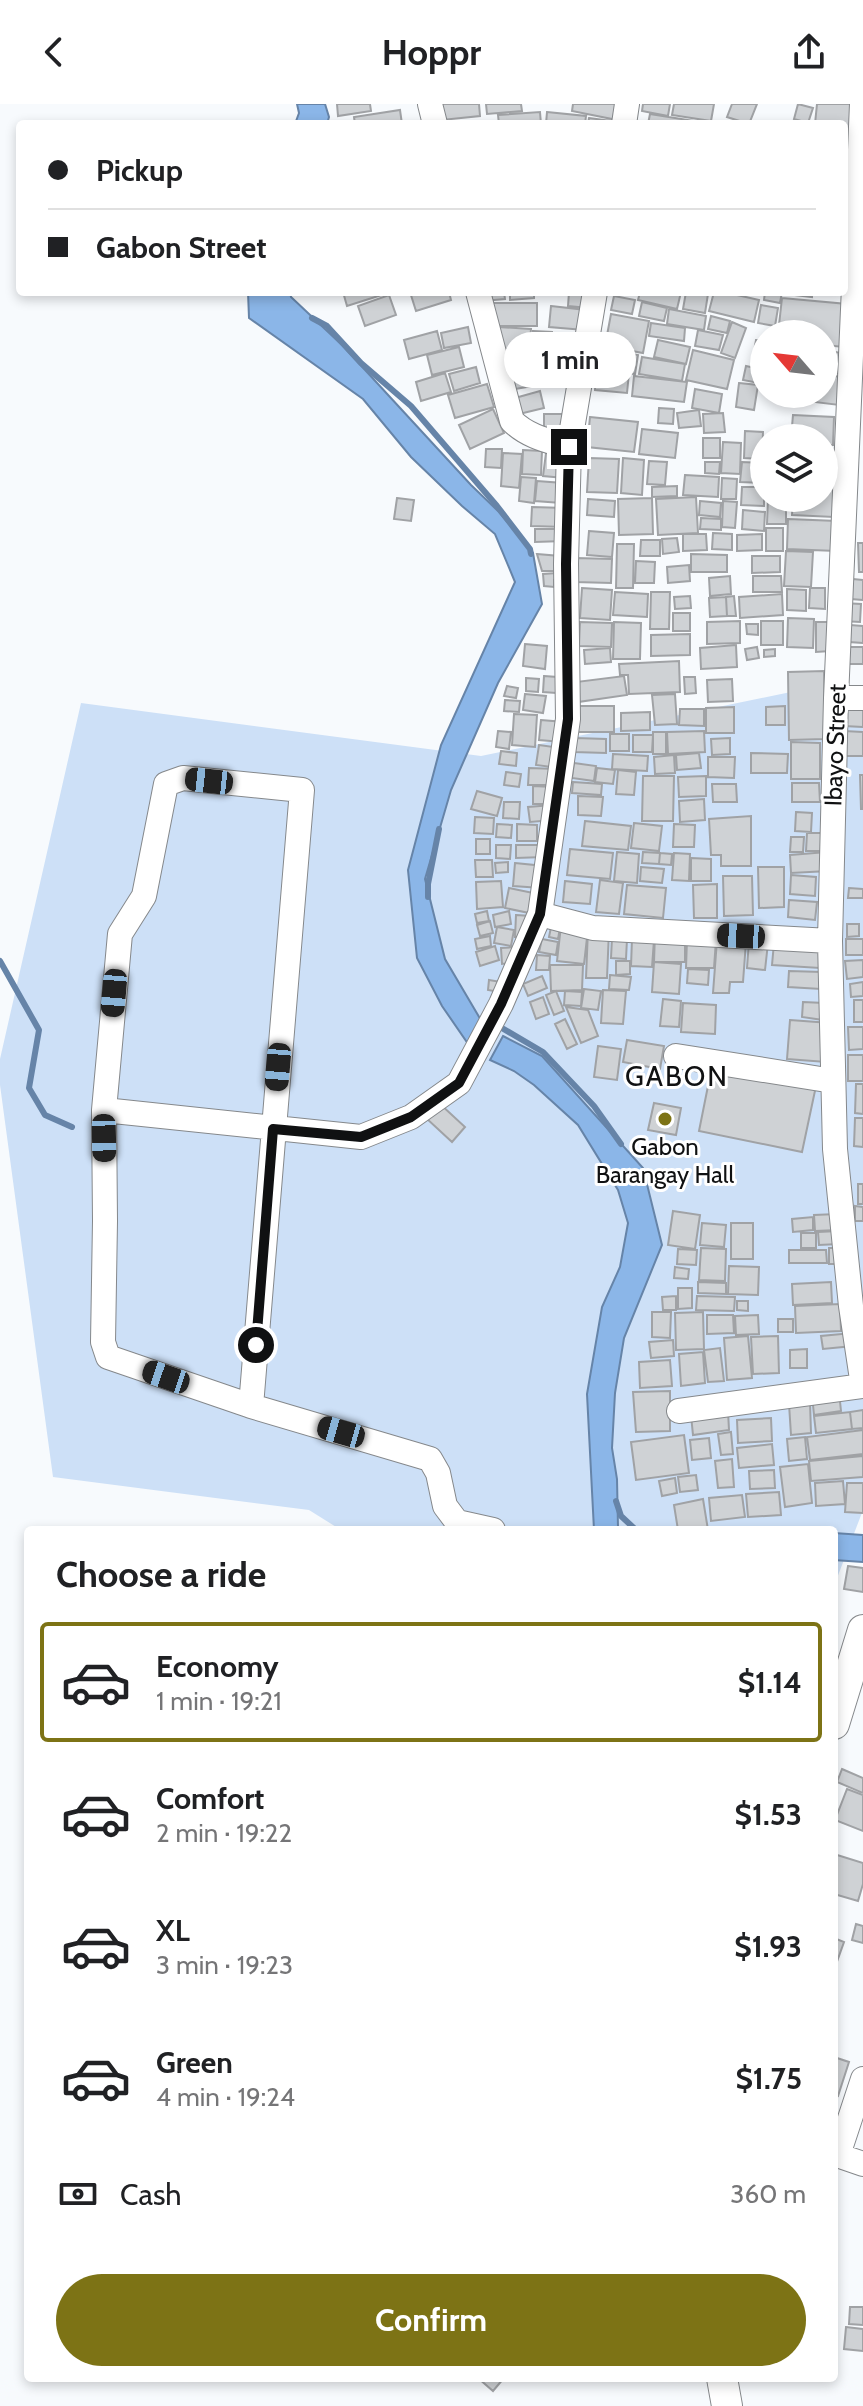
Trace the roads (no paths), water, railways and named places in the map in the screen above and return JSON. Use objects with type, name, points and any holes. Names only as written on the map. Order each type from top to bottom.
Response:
[{"type":"main road","points":[[838,1715],[858,1670],[863,1630]]},
{"type":"main road","points":[[723,2382],[727,2406]]},
{"type":"street","name":"Ibayo Street","points":[[862,104],[836,698],[830,941],[835,1149],[851,1306],[863,1386]]},
{"type":"street","points":[[479,296],[512,421],[520,430],[533,436],[569,447]]},
{"type":"street","points":[[104,1110],[361,1137],[411,1117],[459,1083],[501,1004],[540,914],[568,719],[566,564],[569,447],[594,296]]},
{"type":"street","points":[[836,698],[863,698]]},
{"type":"street","points":[[251,1406],[302,790],[183,778],[166,784],[144,896],[120,934],[104,1110],[103,1342],[108,1357],[251,1406],[430,1459],[438,1473],[445,1506],[457,1522],[475,1526]]},
{"type":"street","points":[[540,914],[593,928],[830,941]]},
{"type":"street","points":[[676,1056],[833,1081]]},
{"type":"street","points":[[679,1411],[863,1386]]},
{"type":"street","points":[[838,2149],[863,2079]]},
{"type":"street","points":[[838,2156],[863,2164]]},
{"type":"water","points":[[297,104],[325,104],[329,117],[328,120],[296,120]]},
{"type":"water","points":[[248,296],[291,296],[343,346],[499,512],[533,553],[542,604],[498,683],[451,790],[425,879],[445,959],[485,1027],[473,1051],[442,1006],[417,958],[408,870],[441,745],[515,582],[495,534],[411,457],[363,399],[249,318]]},
{"type":"water","points":[[503,1036],[542,1056],[643,1168],[662,1245],[624,1338],[615,1393],[612,1448],[617,1479],[618,1526],[594,1526],[587,1394],[602,1307],[620,1267],[628,1223],[618,1190],[578,1125],[534,1085],[490,1060]]},
{"type":"water","points":[[838,1533],[863,1535],[863,1562],[838,1560]]},
{"type":"waterway","points":[[312,318],[327,326],[361,363],[411,406],[497,506],[531,554]]},
{"type":"waterway","points":[[428,897],[439,829]]},
{"type":"waterway","points":[[0,961],[39,1030],[29,1088],[45,1115],[72,1127]]},
{"type":"waterway","points":[[495,1024],[543,1052],[594,1106],[621,1144]]},
{"type":"waterway","points":[[616,1501],[621,1516],[632,1526]]},
{"type":"place","name":"Gabon Barangay Hall","points":[[665,1119]]},
{"type":"district","name":"GABON","points":[[677,1076]]}]
